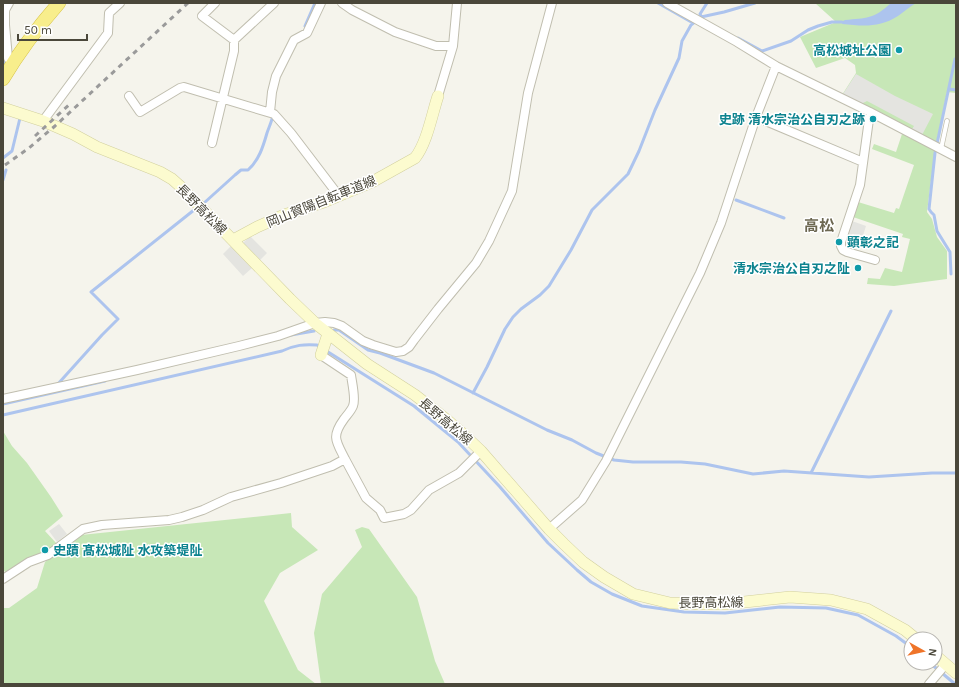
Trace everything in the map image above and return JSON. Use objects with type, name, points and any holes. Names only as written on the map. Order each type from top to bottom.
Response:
[{"type":"highway","points":[[3,79],[44,20],[59,3]]},
{"type":"main road","name":"岡山賀陽自転車道線","points":[[232,240],[257,226],[339,196],[372,182],[415,158],[420,152],[438,96]]},
{"type":"main road","name":"長野高松線","points":[[3,108],[43,121],[73,134],[97,147],[166,175],[181,187],[315,323],[324,347],[366,364],[426,403],[447,420],[477,455],[583,562],[604,577],[633,594],[670,603],[700,604],[726,604],[790,597],[831,600],[867,609],[906,631]]},
{"type":"main road","points":[[943,669],[956,673]]},
{"type":"street","points":[[9,3],[5,10],[5,25],[8,58],[12,64]]},
{"type":"street","points":[[43,121],[108,33],[109,13],[120,3]]},
{"type":"street","points":[[215,3],[202,16],[234,40]]},
{"type":"street","points":[[212,143],[234,51],[234,40],[274,3]]},
{"type":"street","points":[[272,112],[272,92],[276,76],[294,40],[307,33],[321,3]]},
{"type":"street","points":[[342,3],[352,10],[395,32],[436,46],[453,46]]},
{"type":"street","points":[[438,96],[453,46],[457,3]]},
{"type":"street","points":[[3,399],[137,370],[278,336],[315,323],[334,323],[342,326],[373,345],[396,352],[403,351],[409,347],[476,263],[489,240],[512,191],[528,93],[552,3]]},
{"type":"street","points":[[667,3],[737,42],[776,66],[870,112],[956,157]]},
{"type":"street","points":[[549,529],[582,500],[606,461],[700,273],[721,223],[756,117],[776,66]]},
{"type":"street","points":[[129,96],[140,112],[184,86],[272,112],[291,133],[339,196]]},
{"type":"street","points":[[870,112],[860,185],[841,246],[843,250],[847,252],[875,260]]},
{"type":"street","points":[[756,117],[863,162]]},
{"type":"street","points":[[324,347],[351,375],[354,401],[352,407],[340,424],[336,433],[336,440],[366,498],[380,510],[384,518],[404,514],[411,510],[429,490],[460,473],[477,455]]},
{"type":"street","points":[[3,579],[29,562],[48,555],[83,529],[102,525],[169,520],[182,517],[231,497],[281,483],[332,466],[345,458]]},
{"type":"street","points":[[929,684],[940,671]]},
{"type":"lane","points":[[941,149],[947,121]]},
{"type":"green space","name":"高松城址公園","points":[[815,3],[956,3],[956,93],[947,92],[936,144],[842,95],[856,73],[855,65],[845,58],[816,68],[800,37],[836,22]]},
{"type":"green space","points":[[902,134],[935,149],[927,212],[932,219],[937,237],[947,251],[947,279],[894,286],[867,284],[868,278],[880,279],[885,268],[902,272],[910,239],[902,237],[903,234],[853,217],[858,202],[894,213],[896,208],[899,209],[914,165],[872,149],[874,144],[896,152]]},
{"type":"green space","points":[[3,431],[12,446],[27,463],[63,516],[45,531],[57,544],[49,552],[29,558],[5,572],[3,569]]},
{"type":"green space","points":[[291,513],[292,527],[318,550],[280,573],[264,601],[298,670],[316,684],[3,684],[3,608],[9,608],[37,588],[45,562],[81,535]]},
{"type":"green space","points":[[362,527],[369,529],[417,597],[435,661],[445,684],[321,684],[314,633],[322,594],[362,547],[355,530]]},
{"type":"shaded area","points":[[856,74],[895,96],[933,114],[922,135],[912,129],[914,126],[867,101],[861,104],[843,94]]},
{"type":"shaded area","points":[[852,221],[866,226],[859,248],[845,243]]},
{"type":"shaded area","points":[[250,236],[267,253],[260,260],[243,243]]},
{"type":"shaded area","points":[[231,246],[252,268],[243,276],[223,254]]},
{"type":"shaded area","points":[[59,524],[67,534],[57,542],[49,531]]},
{"type":"water","points":[[891,3],[916,3],[898,16],[884,23],[864,26],[842,24],[845,20],[875,15]]},
{"type":"waterway","points":[[305,26],[315,3]]},
{"type":"waterway","points":[[658,3],[693,23]]},
{"type":"waterway","points":[[702,18],[700,14],[707,3]]},
{"type":"waterway","points":[[473,393],[505,329],[513,317],[549,286],[571,250],[592,210],[628,174],[679,58],[682,41],[691,25],[701,17],[755,3]]},
{"type":"waterway","points":[[738,38],[762,51],[791,41],[808,30],[818,26],[832,22],[842,22]]},
{"type":"waterway","points":[[5,56],[5,64]]},
{"type":"waterway","points":[[951,274],[950,252],[937,231],[934,215],[929,209],[935,153],[955,59]]},
{"type":"waterway","points":[[949,89],[956,90]]},
{"type":"waterway","points":[[204,203],[241,170],[248,170],[252,166],[258,158],[273,115]]},
{"type":"waterway","points":[[3,158],[12,151],[20,118]]},
{"type":"waterway","points":[[3,180],[6,170]]},
{"type":"waterway","points":[[736,200],[784,218]]},
{"type":"waterway","points":[[57,385],[118,319],[91,292],[194,210]]},
{"type":"waterway","points":[[811,473],[891,311]]},
{"type":"waterway","points":[[334,330],[339,330],[368,350],[434,373],[547,430],[614,460],[705,464],[753,474],[784,471],[869,477],[956,473]]},
{"type":"waterway","points":[[291,335],[314,331]]},
{"type":"waterway","points":[[3,415],[282,351],[295,346],[317,345],[414,406],[458,442],[500,487],[548,543],[591,582],[612,594],[642,606],[684,612],[725,613],[780,607],[826,608],[858,615],[903,641]]},
{"type":"waterway","points":[[3,404],[105,381]]},
{"type":"waterway","points":[[940,671],[955,684]]},
{"type":"railway","points":[[5,165],[29,148],[55,126],[188,3]]},
{"type":"railway","points":[[35,136],[71,103]]},
{"type":"place","name":"高松城址公園","points":[[899,50]]},
{"type":"place","name":"史跡 清水宗治公自刃之跡","points":[[873,119]]},
{"type":"place","name":"顕彰之記","points":[[839,242]]},
{"type":"place","name":"清水宗治公自刃之阯","points":[[858,268]]},
{"type":"place","name":"史蹟 髙松城阯 水攻築堤阯","points":[[45,550]]},
{"type":"district","name":"高松","points":[[819,226]]}]
